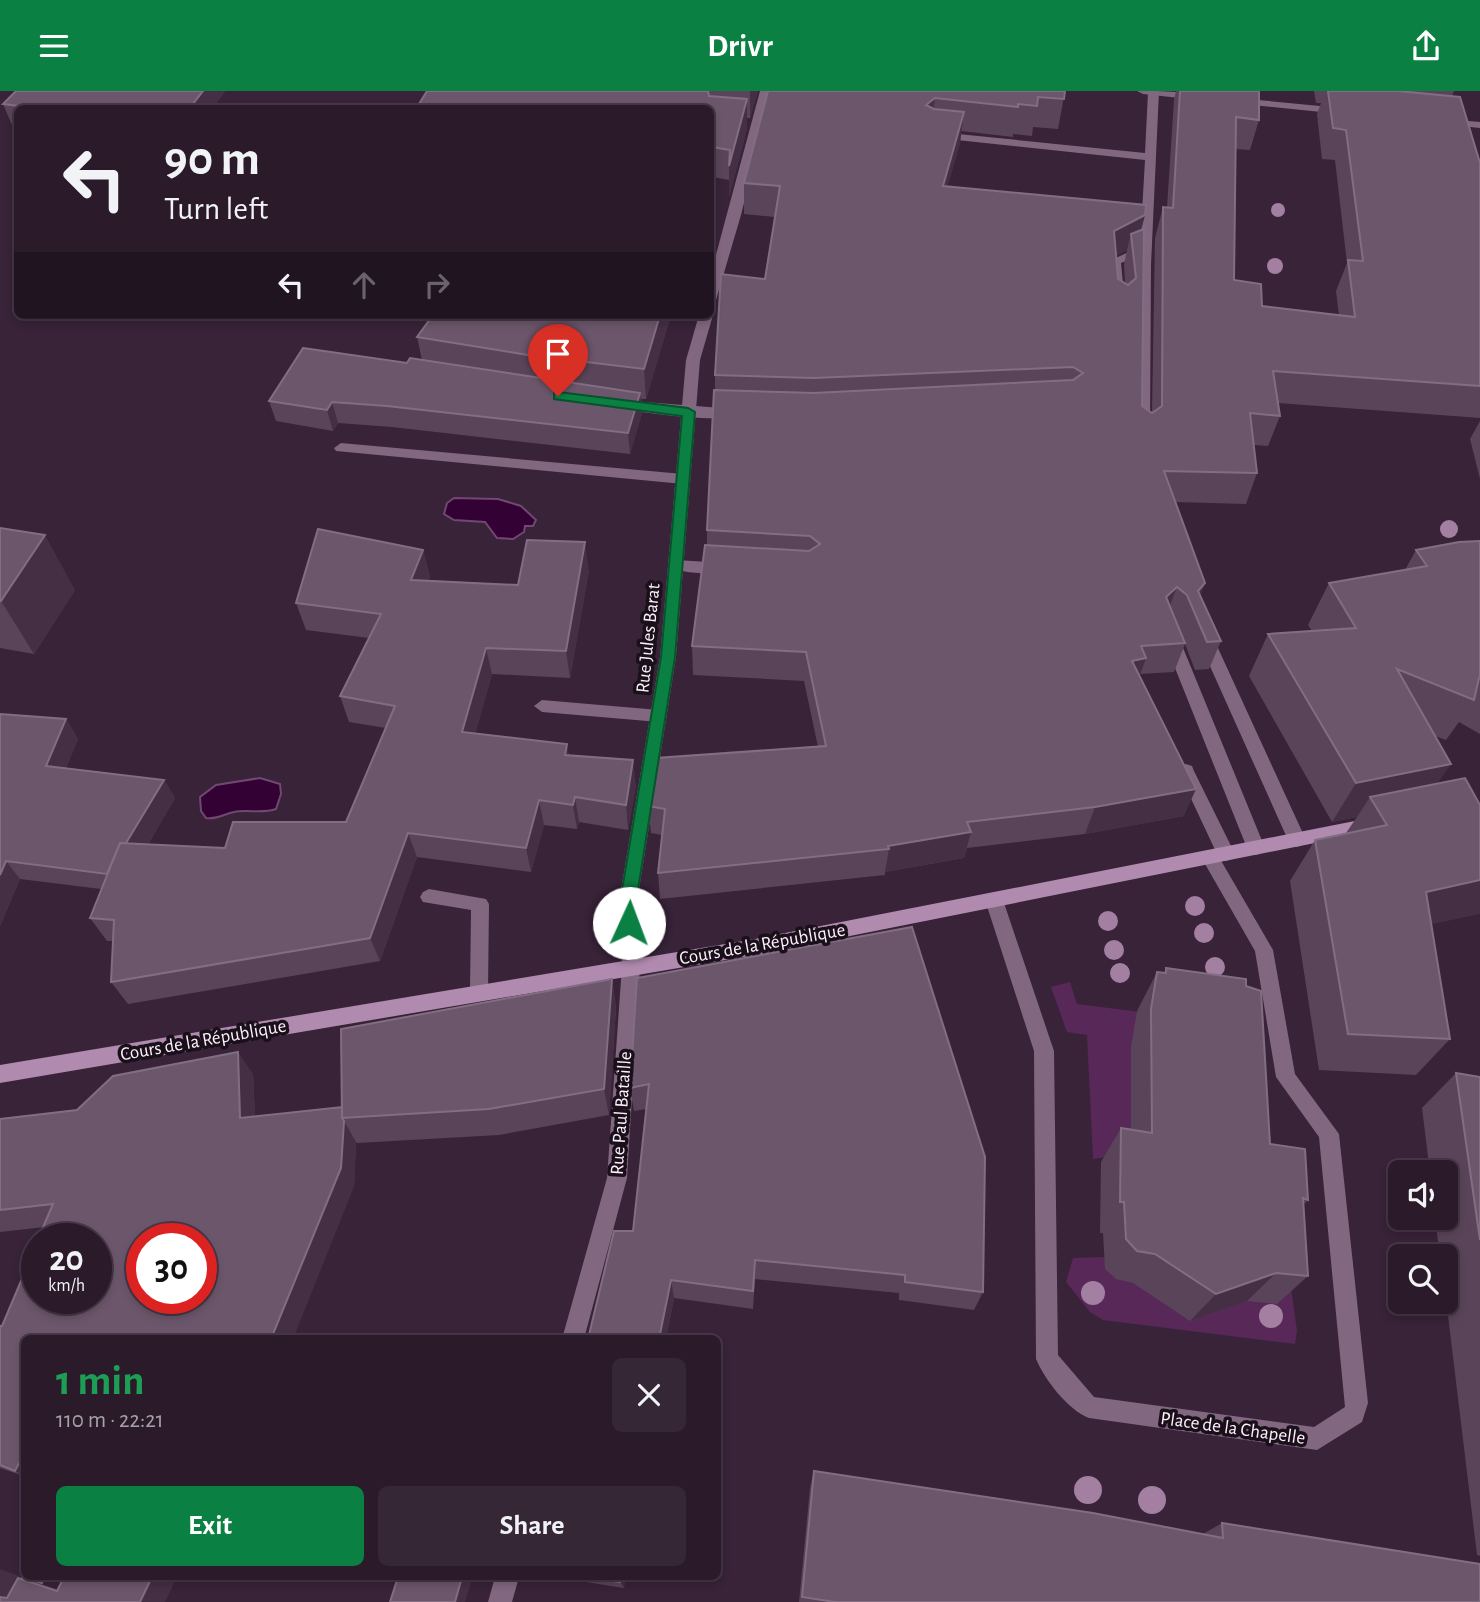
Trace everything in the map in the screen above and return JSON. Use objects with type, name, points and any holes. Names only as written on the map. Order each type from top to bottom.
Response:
[{"type":"main road","name":"Cours de la République","points":[[0,1074],[479,991],[755,947],[1393,820]]},
{"type":"street","points":[[714,275],[752,124],[766,91]]},
{"type":"street","points":[[1143,436],[1145,249],[1151,157],[1148,92],[1209,98]]},
{"type":"street","points":[[1223,99],[1359,113]]},
{"type":"street","points":[[1427,120],[1480,125]]},
{"type":"street","points":[[931,134],[1151,157]]},
{"type":"street","points":[[1118,297],[1115,261],[1145,249]]},
{"type":"street","name":"Rue Jules Barat","points":[[631,966],[628,902],[668,657],[693,360],[705,319]]},
{"type":"street","points":[[610,403],[688,412],[743,414]]},
{"type":"street","points":[[341,448],[683,479]]},
{"type":"street","points":[[676,565],[742,569]]},
{"type":"street","points":[[1197,619],[1297,839]]},
{"type":"street","points":[[1166,625],[1256,848]]},
{"type":"street","points":[[542,706],[659,716]]},
{"type":"street","name":"Place de la Chapelle","points":[[995,900],[1044,1051],[1047,1359],[1089,1407],[1317,1439],[1354,1414],[1357,1403],[1329,1134],[1286,1077],[1264,950],[1218,855],[1176,750]]},
{"type":"street","points":[[429,897],[480,904],[479,991]]},
{"type":"street","name":"Rue Paul Bataille","points":[[574,1335],[617,1178],[631,966]]},
{"type":"street","points":[[21,1602],[32,1580]]},
{"type":"street","points":[[500,1602],[506,1580]]},
{"type":"shaded area","points":[[454,498],[498,499],[521,506],[536,520],[533,526],[525,526],[524,532],[513,539],[497,538],[485,522],[454,520],[444,514],[447,503]]},
{"type":"shaded area","points":[[260,778],[280,784],[281,794],[276,809],[239,811],[217,818],[206,818],[201,811],[200,797],[216,785]]},
{"type":"shaded area","points":[[1070,982],[1077,1004],[1141,1012],[1131,1131],[1106,1157],[1093,1159],[1087,1035],[1067,1032],[1051,987]]},
{"type":"shaded area","points":[[1105,1257],[1106,1269],[1137,1284],[1174,1310],[1291,1287],[1297,1331],[1295,1344],[1103,1320],[1090,1312],[1066,1282],[1073,1258]]},
{"type":"building","points":[[16,91],[203,91],[192,105],[3,104]]},
{"type":"building","points":[[427,91],[708,91],[709,96],[747,99],[729,166],[730,150],[714,147],[714,105],[418,105]]},
{"type":"building","points":[[768,91],[1065,91],[1064,99],[1038,97],[1037,106],[1018,104],[1018,107],[935,98],[926,105],[934,109],[964,112],[943,186],[1146,205],[1145,215],[1114,231],[1118,279],[1128,285],[1136,278],[1131,234],[1144,229],[1142,406],[1152,413],[1162,406],[1163,207],[1173,208],[1180,91],[1259,91],[1259,120],[1236,117],[1234,280],[1261,284],[1262,306],[1355,317],[1348,260],[1363,261],[1346,130],[1333,128],[1328,91],[1398,91],[1460,97],[1480,163],[1480,386],[1273,371],[1280,416],[1250,413],[1257,473],[1164,471],[1205,583],[1198,591],[1221,641],[1207,642],[1187,595],[1177,587],[1166,597],[1185,643],[1141,646],[1146,658],[1132,661],[1196,789],[1095,807],[967,822],[971,832],[888,846],[889,849],[658,873],[665,809],[648,806],[656,758],[826,746],[806,652],[692,646],[705,545],[809,551],[820,544],[810,536],[707,530],[714,390],[814,393],[1073,380],[1083,373],[1073,367],[814,378],[715,375],[721,274],[765,279],[780,186],[744,183]]},
{"type":"building","points":[[430,319],[659,319],[644,369],[528,355],[417,337]]},
{"type":"building","points":[[303,348],[407,363],[410,358],[640,393],[628,433],[387,406],[332,402],[327,410],[269,401]]},
{"type":"building","points":[[0,528],[45,535],[1,601],[0,601]]},
{"type":"building","points":[[318,529],[423,550],[411,580],[518,585],[527,540],[585,542],[566,651],[486,648],[462,732],[567,744],[565,755],[633,760],[626,805],[575,797],[573,805],[539,800],[526,848],[408,833],[370,938],[111,982],[114,920],[90,918],[120,843],[225,848],[233,822],[346,822],[395,706],[340,696],[381,614],[296,603]]},
{"type":"building","points":[[1480,541],[1480,678],[1474,700],[1397,669],[1451,764],[1356,783],[1268,634],[1356,628],[1329,583],[1427,566],[1416,550]]},
{"type":"building","points":[[0,714],[66,719],[46,766],[164,780],[126,843],[120,843],[107,874],[6,861],[0,875]]},
{"type":"building","points":[[1465,778],[1480,805],[1480,880],[1426,892],[1450,1039],[1348,1034],[1315,840],[1387,825],[1370,797]]},
{"type":"building","points":[[912,927],[985,1157],[983,1292],[905,1282],[905,1275],[755,1260],[753,1291],[671,1280],[660,1335],[589,1335],[614,1231],[633,1231],[649,1084],[630,1088],[637,978]]},
{"type":"building","points":[[1166,968],[1246,979],[1246,986],[1261,991],[1270,1144],[1305,1149],[1308,1200],[1303,1198],[1308,1276],[1276,1273],[1216,1294],[1155,1254],[1137,1251],[1126,1239],[1124,1202],[1120,1202],[1121,1128],[1152,1133],[1151,1009],[1157,972],[1166,973]]},
{"type":"building","points":[[612,979],[604,1089],[489,1109],[342,1118],[341,1029]]},
{"type":"building","points":[[238,1052],[240,1118],[342,1107],[344,1121],[341,1168],[273,1335],[21,1335],[21,1460],[15,1471],[0,1465],[0,1326],[21,1281],[21,1314],[112,1314],[112,1223],[45,1223],[53,1204],[0,1210],[0,1119],[77,1110],[113,1076]]},
{"type":"building","points":[[1456,1073],[1480,1077],[1480,1240]]},
{"type":"building","points":[[814,1471],[1093,1513],[1223,1538],[1222,1523],[1480,1564],[1480,1602],[835,1602],[802,1597]]},
{"type":"building","points":[[18,1578],[57,1591],[62,1580],[151,1580],[140,1602],[0,1602],[0,1597],[7,1598]]},
{"type":"building","points":[[397,1580],[461,1580],[455,1602],[390,1602]]},
{"type":"route","points":[[558,396],[688,412],[668,657],[628,902],[629,923]]}]
